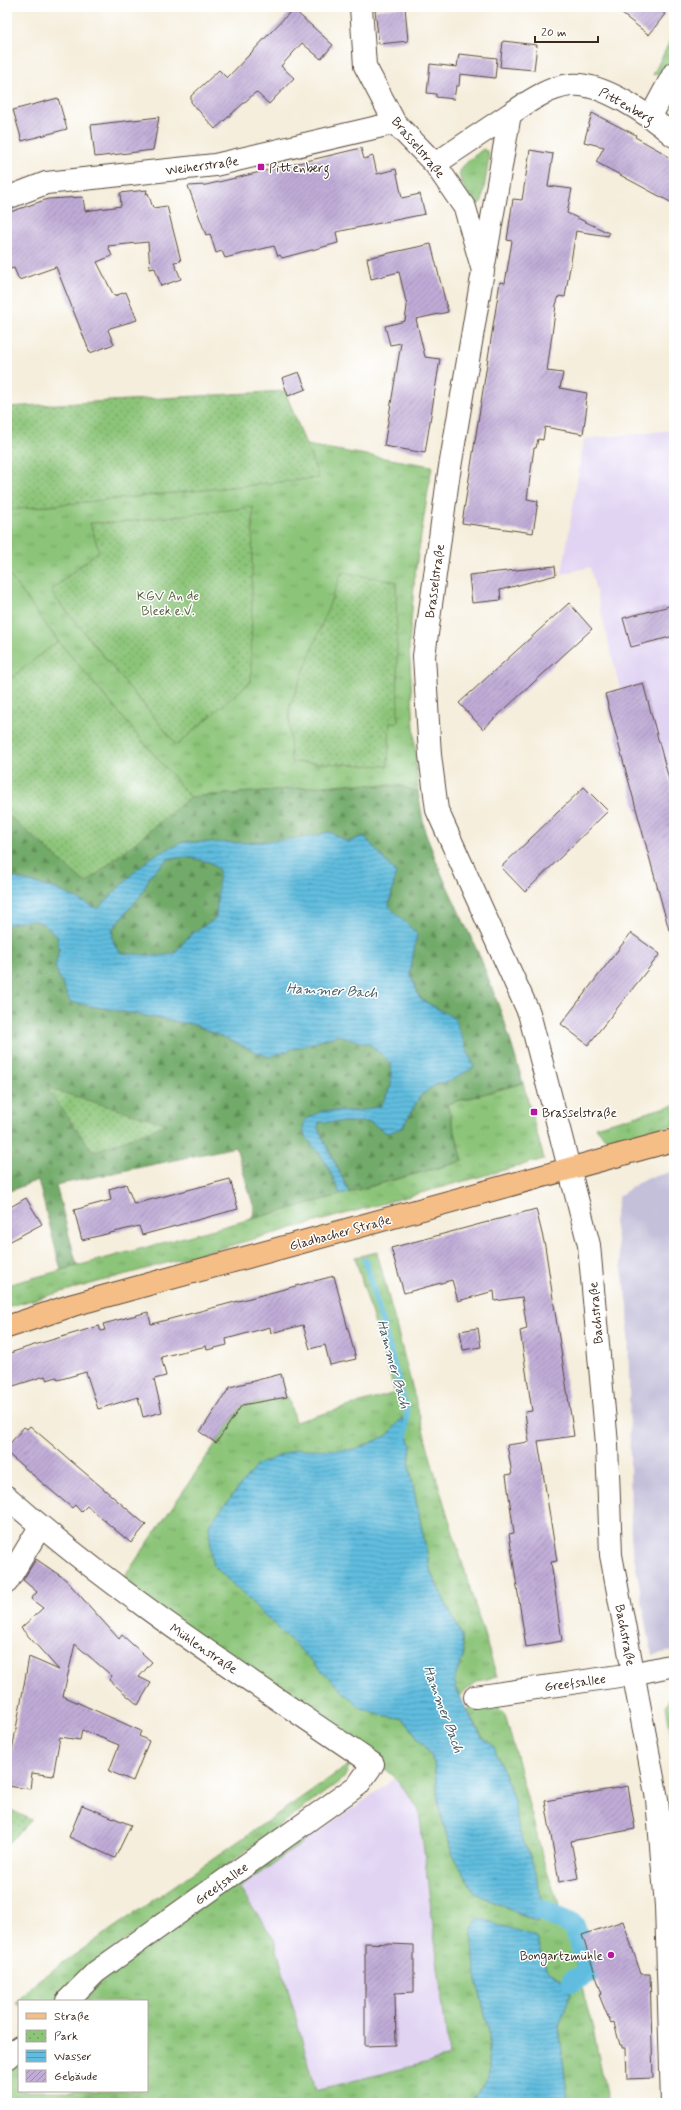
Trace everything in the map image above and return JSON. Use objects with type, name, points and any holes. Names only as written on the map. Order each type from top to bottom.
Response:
[{"type":"main road","name":"Gladbacher Straße","points":[[7,1327],[74,1305],[674,1140]]},
{"type":"street","name":"Brasselstraße","points":[[361,7],[365,66],[395,122],[435,164],[465,208],[483,271],[448,479],[424,656],[430,755],[437,810],[529,1013],[570,1168]]},
{"type":"street","points":[[651,116],[674,73]]},
{"type":"street","name":"Pittenberg","points":[[435,164],[537,96],[570,85],[597,87],[651,116],[674,136]]},
{"type":"street","points":[[483,271],[510,114]]},
{"type":"street","name":"Weiherstraße","points":[[7,198],[46,183],[215,165],[395,122]]},
{"type":"street","name":"Bachstraße","points":[[570,1168],[588,1245],[607,1444],[610,1555],[657,1799],[666,1906],[672,2103]]},
{"type":"street","name":"Mühlenstraße","points":[[7,1497],[40,1526],[137,1602],[373,1764]]},
{"type":"street","points":[[7,1582],[40,1526]]},
{"type":"street","name":"Greefsallee","points":[[475,1697],[633,1674],[674,1665]]},
{"type":"street","name":"Greefsallee","points":[[68,2000],[96,1972],[358,1785],[373,1764]]},
{"type":"street","points":[[7,2058],[18,2048]]},
{"type":"shaded area","points":[[674,430],[674,951],[604,694],[620,689],[590,567],[562,574],[584,439]]},
{"type":"shaded area","points":[[674,1171],[674,1651],[652,1655],[631,1540],[628,1306],[614,1222],[619,1196],[642,1180]]},
{"type":"shaded area","points":[[396,1778],[419,1810],[449,2057],[316,2091],[274,1939],[239,1888]]},
{"type":"green space","points":[[674,33],[674,58],[663,72],[653,75]]},
{"type":"green space","points":[[483,149],[488,152],[489,159],[482,201],[478,205],[473,204],[460,178],[460,173],[461,168]]},
{"type":"green space","points":[[285,391],[319,478],[7,510],[7,407]]},
{"type":"green space","points":[[306,445],[432,466],[415,574],[409,646],[418,792],[401,786],[350,784],[190,797],[58,641],[7,572],[7,510],[318,478]],"holes":[[[90,523],[115,523],[177,745],[50,591],[99,551]],[[342,573],[396,582],[397,723],[390,722],[388,766]]]},
{"type":"green space","name":"KGV An de Bleek e.V.","points":[[253,507],[251,681],[177,745],[50,591],[99,551],[90,523],[115,523]]},
{"type":"green space","points":[[7,572],[58,641],[7,681]]},
{"type":"green space","points":[[342,572],[396,582],[398,723],[390,722],[388,766],[291,762],[289,709]]},
{"type":"green space","points":[[58,641],[190,797],[86,883],[7,814],[7,681]]},
{"type":"green space","points":[[350,784],[401,786],[418,792],[425,832],[441,873],[481,959],[505,1023],[523,1083],[447,1104],[463,1161],[349,1192],[318,1128],[319,1122],[370,1122],[387,1133],[402,1128],[420,1097],[432,1087],[451,1081],[454,1018],[421,999],[410,973],[417,934],[389,906],[396,873],[364,836],[348,842],[329,832],[304,838],[243,843],[183,842],[136,870],[98,909],[56,889],[7,876],[7,814],[86,883],[190,797]]},
{"type":"green space","points":[[186,857],[210,862],[220,870],[216,918],[190,935],[174,954],[158,956],[121,953],[115,947],[112,937],[113,929],[141,895],[151,874],[168,859]]},
{"type":"green space","points":[[29,919],[46,925],[57,936],[59,950],[55,967],[70,1002],[195,1025],[268,1057],[338,1035],[371,1045],[391,1063],[391,1086],[381,1106],[358,1111],[322,1111],[305,1136],[325,1161],[341,1195],[248,1220],[253,1216],[254,1208],[236,1147],[56,1185],[77,1266],[61,1270],[38,1180],[7,1192],[7,925]]},
{"type":"green space","points":[[523,1083],[544,1159],[7,1307],[7,1285],[463,1161],[447,1104]]},
{"type":"green space","points":[[47,1088],[167,1124],[93,1152]]},
{"type":"green space","points":[[674,1105],[674,1125],[609,1142],[595,1127]]},
{"type":"green space","points":[[377,1252],[433,1467],[497,1677],[478,1681],[459,1696],[454,1680],[463,1657],[462,1636],[431,1573],[409,1466],[411,1445],[402,1418],[388,1435],[355,1450],[296,1449],[381,1715],[400,1718],[407,1723],[430,1754],[434,1763],[439,1808],[452,1853],[475,1893],[536,1922],[531,1858],[519,1830],[513,1797],[494,1747],[483,1737],[467,1710],[491,1700],[505,1714],[545,1866],[561,1909],[593,2029],[608,2103],[568,2103],[559,2026],[574,1983],[566,1985],[546,1968],[537,1937],[475,1972],[489,2031],[489,2078],[470,2103],[7,2103],[7,2066],[18,2057],[18,2092],[148,2092],[148,2000],[82,2000],[117,1966],[299,1834],[308,1839],[239,1888],[274,1939],[316,2090],[449,2057],[419,1810],[396,1778],[366,1752],[121,1582],[242,1405],[288,1397],[295,1422],[395,1393],[355,1257]]},
{"type":"green space","points":[[674,1694],[674,1751],[666,1705]]},
{"type":"green space","points":[[351,1763],[344,1778],[90,1967],[60,2000],[19,2000],[34,1983]]},
{"type":"green space","points":[[7,1808],[32,1820],[7,1845]]},
{"type":"water","points":[[329,832],[348,842],[364,836],[396,873],[389,906],[417,934],[410,973],[420,999],[454,1018],[474,1067],[451,1081],[436,1084],[420,1096],[402,1128],[387,1133],[370,1122],[319,1122],[318,1128],[349,1192],[341,1195],[325,1161],[305,1136],[303,1128],[305,1120],[322,1111],[358,1111],[381,1106],[391,1086],[391,1063],[371,1045],[338,1035],[268,1057],[195,1025],[70,1002],[55,967],[59,950],[57,936],[45,925],[39,922],[29,920],[7,925],[7,876],[56,889],[98,909],[136,870],[155,855],[183,842],[243,843],[304,838]],"holes":[[[186,857],[210,862],[219,870],[216,918],[190,935],[174,954],[158,956],[121,953],[115,946],[112,937],[113,928],[141,895],[151,874],[168,859]]]},
{"type":"water","points":[[402,1418],[411,1445],[409,1466],[431,1573],[462,1636],[463,1657],[454,1680],[459,1696],[482,1737],[494,1747],[513,1797],[519,1830],[531,1858],[545,1911],[537,1922],[475,1893],[452,1853],[439,1808],[434,1763],[430,1754],[407,1723],[400,1718],[381,1715],[359,1707],[212,1564],[209,1524],[257,1465],[296,1449],[355,1450],[388,1435]]},
{"type":"water","points":[[478,1918],[537,1937],[546,1968],[565,1984],[571,1981],[574,1983],[559,2026],[568,2103],[470,2103],[489,2077],[489,2031],[475,1972],[472,1928]]},
{"type":"building","points":[[405,7],[408,41],[379,44],[375,10]]},
{"type":"building","points":[[613,7],[655,7],[665,14],[649,35]]},
{"type":"building","points":[[293,9],[333,45],[321,59],[302,43],[281,66],[294,78],[269,104],[256,92],[215,129],[191,102],[191,96],[219,70],[227,78]]},
{"type":"building","points":[[503,41],[537,45],[534,70],[500,67]]},
{"type":"building","points":[[459,54],[497,58],[495,78],[460,74],[459,86],[456,86],[454,99],[436,97],[436,94],[427,93],[430,64],[457,67]]},
{"type":"building","points":[[58,98],[67,129],[22,141],[13,110]]},
{"type":"building","points":[[592,113],[636,135],[635,137],[662,152],[674,162],[674,204],[596,162],[604,147],[584,142]]},
{"type":"building","points":[[159,117],[153,150],[95,157],[91,125]]},
{"type":"building","points":[[361,148],[364,159],[373,156],[377,174],[396,169],[402,198],[420,194],[425,214],[336,232],[338,243],[282,258],[280,255],[278,256],[274,246],[225,258],[222,251],[216,253],[210,234],[206,235],[188,186],[206,185]]},
{"type":"building","points":[[530,150],[553,154],[548,186],[572,189],[567,213],[609,233],[608,236],[576,231],[565,297],[559,296],[556,305],[547,371],[563,373],[560,388],[587,393],[585,405],[587,406],[583,434],[545,427],[543,440],[538,439],[536,448],[534,448],[527,499],[538,501],[533,533],[462,523],[500,282],[505,283],[512,241],[507,240],[513,199],[522,200]]},
{"type":"building","points":[[147,190],[146,194],[148,193],[153,208],[167,206],[181,261],[174,262],[181,279],[161,286],[155,268],[150,269],[148,242],[108,246],[112,256],[97,262],[114,296],[126,292],[137,320],[110,328],[108,330],[114,344],[90,353],[56,267],[19,280],[14,268],[7,270],[7,213],[48,199],[83,197],[85,211],[121,206],[120,193]]},
{"type":"building","points":[[431,244],[448,312],[416,319],[425,357],[440,359],[425,453],[384,446],[401,343],[390,345],[385,326],[405,321],[407,306],[399,272],[371,279],[367,258]]},
{"type":"building","points":[[299,372],[306,389],[288,396],[282,378]]},
{"type":"building","points":[[555,566],[556,575],[500,590],[501,600],[472,603],[469,575]]},
{"type":"building","points":[[569,603],[592,629],[483,729],[459,703]]},
{"type":"building","points":[[674,605],[674,636],[631,647],[623,618]]},
{"type":"building","points":[[643,683],[674,798],[674,930],[669,930],[605,694]]},
{"type":"building","points":[[584,787],[608,811],[525,892],[501,867]]},
{"type":"building","points":[[631,933],[660,954],[588,1045],[561,1024]]},
{"type":"building","points":[[230,1179],[238,1209],[142,1235],[139,1226],[82,1240],[74,1210],[111,1200],[109,1189],[126,1184],[134,1204]]},
{"type":"building","points":[[26,1198],[42,1224],[7,1243],[7,1209]]},
{"type":"building","points":[[536,1209],[545,1246],[574,1436],[538,1441],[557,1561],[551,1562],[562,1641],[526,1647],[509,1534],[514,1533],[506,1475],[512,1474],[507,1445],[529,1442],[525,1412],[532,1411],[520,1331],[527,1329],[522,1297],[495,1301],[494,1291],[458,1301],[452,1280],[404,1293],[391,1248]]},
{"type":"building","points":[[334,1276],[356,1359],[330,1365],[325,1345],[310,1349],[303,1325],[271,1333],[270,1327],[226,1339],[227,1345],[207,1350],[206,1346],[161,1357],[166,1376],[154,1379],[162,1412],[143,1417],[138,1397],[98,1409],[86,1372],[58,1380],[57,1377],[47,1380],[45,1376],[7,1388],[7,1354],[99,1326],[101,1331],[105,1330],[103,1324],[148,1312],[151,1324]]},
{"type":"building","points":[[478,1328],[481,1347],[463,1350],[460,1331]]},
{"type":"building","points":[[281,1374],[287,1397],[242,1405],[216,1443],[200,1432],[230,1387]]},
{"type":"building","points":[[30,1426],[146,1525],[131,1543],[87,1506],[81,1512],[75,1505],[72,1508],[7,1453],[7,1447],[24,1427],[27,1429]]},
{"type":"building","points":[[36,1559],[65,1579],[119,1639],[122,1635],[152,1662],[139,1677],[151,1683],[138,1705],[109,1680],[112,1676],[75,1644],[63,1696],[141,1731],[139,1736],[149,1741],[133,1781],[109,1771],[119,1745],[82,1730],[80,1740],[60,1737],[53,1776],[32,1773],[30,1789],[7,1786],[7,1762],[10,1762],[29,1657],[59,1670],[21,1628],[43,1608],[31,1599],[37,1592],[23,1580]]},
{"type":"building","points":[[628,1786],[635,1829],[571,1841],[578,1878],[559,1882],[545,1801]]},
{"type":"building","points":[[82,1805],[131,1825],[115,1858],[69,1837]]},
{"type":"building","points":[[623,1921],[641,1974],[650,1974],[653,2078],[627,2079],[626,2048],[622,2048],[622,2045],[620,2045],[614,2023],[611,2024],[599,1995],[602,1994],[582,1935]]},
{"type":"building","points":[[365,1943],[414,1945],[414,1992],[395,1993],[396,2045],[365,2046]]},
{"type":"waterway","name":"Hammer Bach","points":[[365,1260],[407,1412],[406,1436],[403,1442]]},
{"type":"waterway","name":"Hammer Bach","points":[[545,1911],[574,1926],[590,1972],[572,1981]]},
{"type":"place","name":"Pittenberg","points":[[261,167]]},
{"type":"place","name":"Brasselstraße","points":[[534,1112]]},
{"type":"place","name":"Bongartzmühle","points":[[611,1955]]}]
